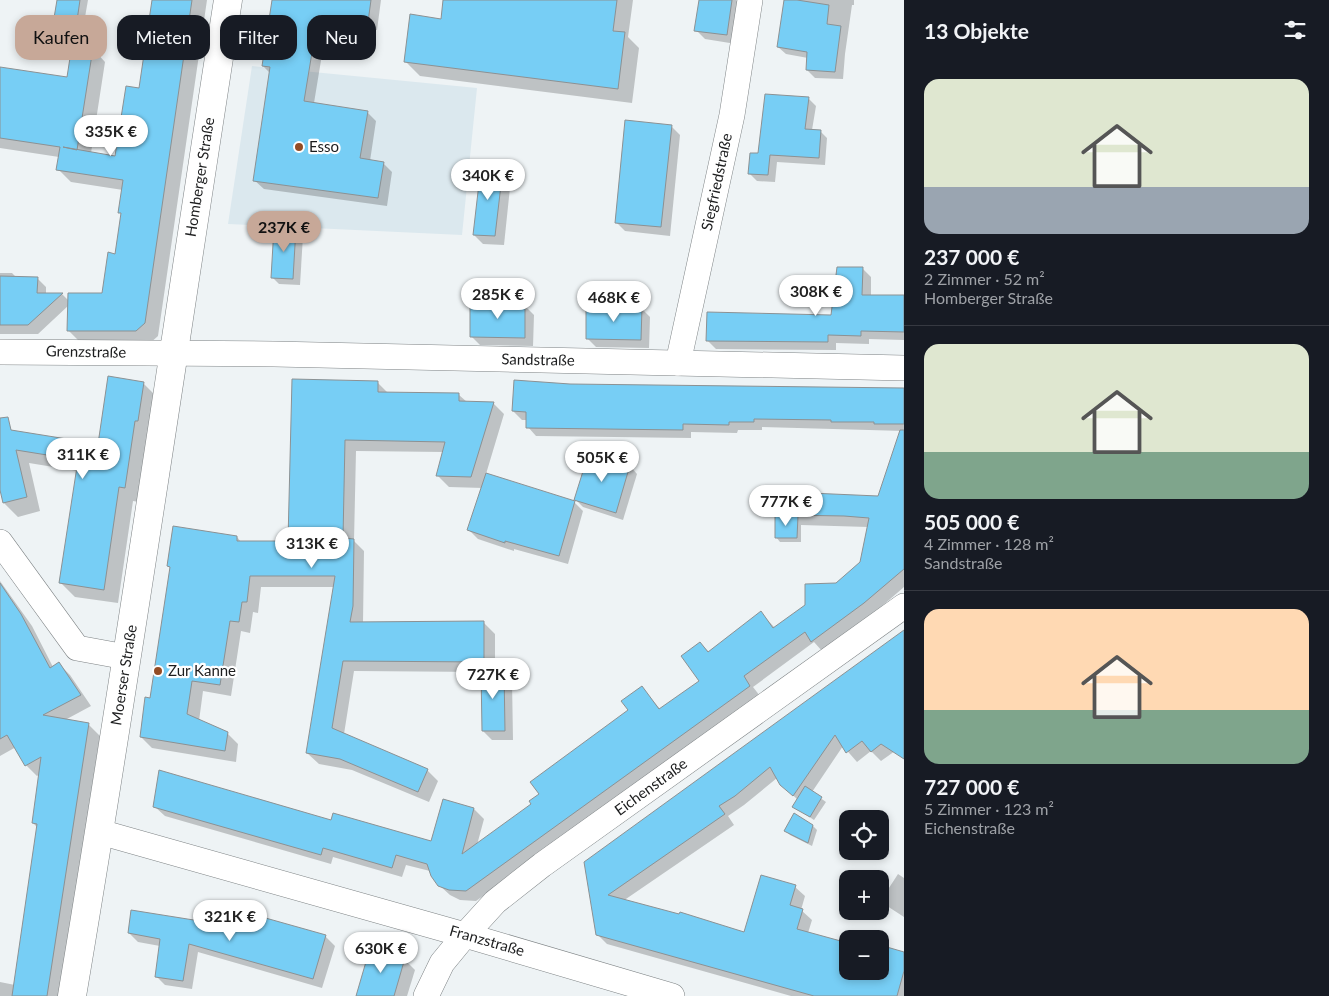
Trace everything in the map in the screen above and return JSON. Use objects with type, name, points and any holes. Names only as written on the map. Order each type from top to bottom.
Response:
[{"type":"main road","name":"Homberger Straße","points":[[173,353],[228,0]]},
{"type":"main road","name":"Moerser Straße","points":[[72,996],[100,832],[173,353]]},
{"type":"street","name":"Siegfriedstraße","points":[[678,363],[732,115],[750,0]]},
{"type":"street","name":"Grenzstraße","points":[[0,352],[173,353]]},
{"type":"street","name":"Sandstraße","points":[[173,353],[904,368]]},
{"type":"street","points":[[0,542],[77,648],[126,657]]},
{"type":"street","name":"Eichenstraße","points":[[426,996],[442,963],[495,902],[542,865],[904,606]]},
{"type":"street","name":"Franzstraße","points":[[100,832],[466,935],[672,996]]},
{"type":"shaded area","points":[[252,66],[477,88],[462,235],[228,224]]},
{"type":"building","points":[[57,0],[80,0],[78,15],[54,15]]},
{"type":"building","points":[[152,0],[192,0],[190,15],[150,15]]},
{"type":"building","points":[[272,0],[371,0],[369,15],[307,15],[307,60],[311,60],[304,101],[368,111],[360,158],[384,162],[378,198],[253,181],[270,67],[262,66],[263,60],[297,60],[297,15],[270,15]]},
{"type":"building","points":[[443,0],[617,0],[613,31],[625,32],[618,89],[404,62],[410,14],[441,19]]},
{"type":"building","points":[[699,0],[732,0],[727,35],[694,31]]},
{"type":"building","points":[[784,0],[829,5],[827,24],[841,26],[835,72],[806,70],[807,52],[777,47]]},
{"type":"building","points":[[70,60],[91,60],[77,149],[115,156],[126,86],[139,88],[143,60],[183,60],[145,323],[136,331],[67,331],[68,293],[102,293],[108,252],[115,254],[121,213],[118,213],[123,180],[56,170],[60,147],[0,138],[0,67],[67,77]]},
{"type":"building","points":[[765,94],[809,97],[805,129],[821,130],[819,158],[770,155],[768,175],[748,174],[750,153],[758,153]]},
{"type":"building","points":[[625,120],[672,125],[661,227],[615,223]]},
{"type":"building","points":[[481,166],[503,168],[495,236],[473,235]]},
{"type":"building","points":[[274,227],[296,228],[293,279],[271,278]]},
{"type":"building","points":[[837,267],[863,267],[862,295],[904,295],[904,332],[861,331],[861,336],[828,335],[828,342],[706,341],[707,312],[831,315]]},
{"type":"building","points":[[0,276],[38,277],[37,293],[63,293],[28,325],[0,325]]},
{"type":"building","points":[[470,303],[525,304],[525,338],[470,337]]},
{"type":"building","points":[[586,306],[642,307],[641,340],[586,339]]},
{"type":"building","points":[[108,376],[144,382],[138,421],[135,421],[125,488],[119,487],[104,590],[59,583],[78,460],[16,450],[27,497],[3,503],[0,490],[0,418],[8,417],[11,430],[98,444]]},
{"type":"building","points":[[292,379],[378,381],[378,392],[459,393],[459,401],[494,402],[471,477],[436,476],[445,442],[345,440],[343,538],[354,539],[353,606],[350,622],[484,621],[484,662],[343,661],[332,728],[428,769],[418,792],[340,759],[306,753],[335,576],[250,576],[247,602],[242,602],[239,622],[230,621],[220,685],[192,681],[187,714],[228,732],[225,751],[140,737],[145,697],[150,698],[170,567],[167,566],[173,526],[237,536],[237,541],[288,541]]},
{"type":"building","points":[[514,380],[570,384],[904,388],[904,424],[831,422],[831,420],[754,419],[754,422],[729,422],[729,425],[683,424],[683,430],[526,428],[526,412],[512,411]]},
{"type":"building","points":[[900,430],[904,430],[904,569],[864,603],[811,642],[805,632],[744,676],[750,686],[466,891],[449,890],[438,886],[431,876],[427,864],[396,855],[392,868],[323,848],[321,855],[153,807],[159,770],[331,820],[333,813],[431,841],[443,799],[474,808],[462,854],[531,804],[529,801],[539,794],[530,782],[628,710],[621,701],[642,686],[659,709],[699,681],[681,656],[700,642],[708,652],[761,611],[773,628],[805,605],[805,584],[836,583],[860,562],[869,518],[786,515],[787,492],[878,496]]},
{"type":"building","points":[[589,452],[630,465],[616,513],[574,500]]},
{"type":"building","points":[[486,473],[575,501],[559,556],[505,541],[505,543],[467,530]]},
{"type":"building","points":[[775,516],[798,516],[797,538],[775,538]]},
{"type":"building","points":[[0,583],[21,614],[50,668],[59,662],[81,695],[43,715],[89,723],[47,996],[12,996],[37,824],[32,823],[41,757],[25,766],[7,735],[0,739]]},
{"type":"building","points":[[904,630],[904,759],[881,744],[871,752],[862,741],[846,753],[835,735],[793,796],[780,785],[770,767],[735,796],[719,806],[725,814],[608,895],[679,914],[680,912],[744,932],[761,875],[796,885],[790,905],[803,909],[797,929],[839,941],[839,980],[889,980],[889,948],[904,952],[904,971],[897,996],[814,996],[596,935],[584,862]]},
{"type":"building","points":[[481,670],[504,670],[505,731],[482,731]]},
{"type":"building","points":[[805,786],[822,797],[810,817],[792,807]]},
{"type":"building","points":[[794,813],[813,825],[808,843],[784,831]]},
{"type":"building","points":[[230,908],[326,935],[313,979],[189,944],[183,981],[155,977],[160,939],[128,933],[131,910],[225,925]]},
{"type":"building","points":[[370,948],[405,958],[394,996],[356,996]]},
{"type":"place","name":"Esso","points":[[299,147]]},
{"type":"place","name":"Zur Kanne","points":[[158,671]]}]
